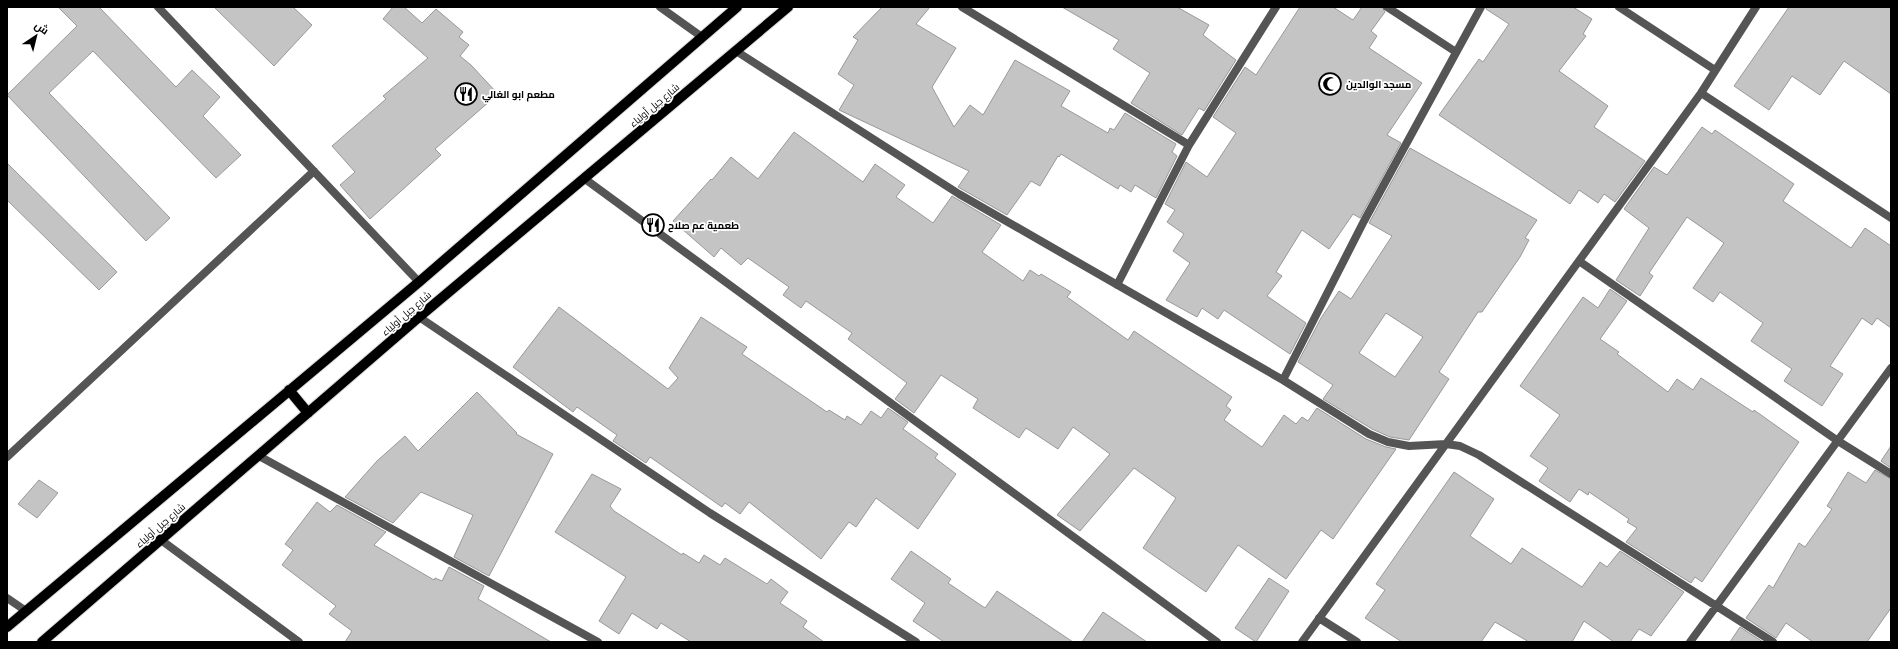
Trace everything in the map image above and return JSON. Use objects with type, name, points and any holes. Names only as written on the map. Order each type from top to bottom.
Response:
[{"type":"main road","name":"شارع جبل أولياء","points":[[7,627],[419,282],[737,7]]},
{"type":"main road","name":"شارع جبل أولياء","points":[[42,642],[419,317],[788,7]]},
{"type":"main road","points":[[289,390],[308,413]]},
{"type":"street","points":[[158,7],[419,282]]},
{"type":"street","points":[[660,7],[702,37]]},
{"type":"street","points":[[962,7],[1190,145]]},
{"type":"street","points":[[1117,285],[1190,145],[1276,7]]},
{"type":"street","points":[[1387,7],[1456,52]]},
{"type":"street","points":[[1283,380],[1364,221],[1481,7]]},
{"type":"street","points":[[1619,7],[1715,70]]},
{"type":"street","points":[[1302,642],[1701,93],[1756,7]]},
{"type":"street","points":[[736,51],[958,194],[1283,380],[1369,434],[1388,442],[1409,446],[1446,444],[1460,446],[1479,455],[1773,642]]},
{"type":"street","points":[[1701,93],[1891,218]]},
{"type":"street","points":[[7,457],[314,171]]},
{"type":"street","points":[[585,179],[1217,642]]},
{"type":"street","points":[[1579,261],[1838,441],[1891,474]]},
{"type":"street","points":[[419,317],[552,409],[710,513],[916,642]]},
{"type":"street","points":[[1690,642],[1891,368]]},
{"type":"street","points":[[259,456],[598,642]]},
{"type":"street","points":[[161,540],[299,642]]},
{"type":"street","points":[[7,598],[26,611]]},
{"type":"street","points":[[1319,618],[1357,642]]},
{"type":"building","points":[[58,7],[99,7],[176,87],[192,70],[220,97],[203,116],[241,155],[216,178],[93,51],[49,93],[170,218],[146,241],[7,95],[77,26]]},
{"type":"building","points":[[214,7],[293,7],[312,25],[274,66]]},
{"type":"building","points":[[393,7],[404,7],[422,23],[436,9],[463,32],[459,37],[469,45],[460,56],[471,65],[498,94],[435,149],[441,155],[370,219],[340,185],[355,172],[332,146],[386,99],[383,96],[428,58],[383,19]]},
{"type":"building","points":[[882,7],[930,7],[916,24],[956,48],[932,87],[954,127],[970,105],[983,115],[1015,60],[1070,91],[1061,106],[1108,133],[1110,128],[1114,130],[1125,113],[1176,144],[1172,152],[1177,156],[1156,198],[1135,185],[1131,192],[1120,185],[1118,189],[1061,154],[1059,157],[1058,156],[1040,186],[1031,181],[1007,215],[958,187],[969,171],[839,110],[854,85],[838,74],[858,40],[853,37]]},
{"type":"building","points":[[1062,7],[1177,7],[1209,25],[1203,35],[1236,60],[1204,111],[1199,108],[1182,135],[1131,103],[1150,73],[1113,49],[1119,40]]},
{"type":"building","points":[[1300,7],[1333,7],[1353,20],[1362,7],[1382,7],[1385,12],[1371,31],[1377,36],[1369,48],[1422,83],[1387,135],[1401,143],[1360,218],[1353,214],[1329,249],[1302,230],[1276,272],[1282,276],[1267,296],[1306,323],[1290,354],[1224,310],[1218,319],[1202,308],[1197,317],[1166,300],[1190,263],[1173,251],[1184,234],[1167,222],[1175,210],[1165,204],[1186,162],[1207,177],[1236,133],[1213,117],[1245,67],[1256,75]]},
{"type":"building","points":[[1486,7],[1573,7],[1592,19],[1583,34],[1586,36],[1559,71],[1608,106],[1594,127],[1645,161],[1615,202],[1604,194],[1598,203],[1579,190],[1570,204],[1439,115],[1479,59],[1483,62],[1509,24],[1486,9]]},
{"type":"building","points":[[1789,7],[1891,7],[1891,94],[1844,61],[1820,95],[1792,76],[1769,110],[1734,86]]},
{"type":"building","points":[[1702,127],[1712,134],[1715,130],[1794,184],[1783,201],[1851,248],[1865,228],[1891,246],[1891,328],[1877,318],[1872,325],[1862,318],[1830,366],[1843,374],[1822,406],[1784,381],[1792,369],[1751,341],[1763,323],[1720,292],[1713,302],[1693,288],[1724,243],[1687,217],[1649,273],[1653,276],[1640,296],[1616,280],[1649,228],[1624,209],[1654,167],[1667,175]]},
{"type":"building","points":[[794,132],[863,182],[875,164],[905,185],[896,197],[933,223],[952,196],[1001,225],[982,252],[1023,281],[1030,270],[1039,276],[1041,274],[1071,292],[1067,297],[1128,340],[1134,331],[1232,397],[1226,406],[1231,410],[1224,420],[1262,447],[1284,415],[1296,424],[1302,417],[1308,421],[1317,408],[1366,439],[1386,447],[1396,449],[1333,539],[1321,530],[1286,579],[1238,545],[1206,592],[1143,548],[1176,498],[1134,468],[1080,531],[1057,515],[1110,454],[1073,427],[1058,449],[1026,428],[1019,438],[973,408],[978,399],[941,375],[914,413],[895,399],[907,383],[848,339],[852,333],[806,301],[801,308],[783,295],[789,287],[748,258],[741,265],[721,248],[714,257],[673,221],[711,179],[712,180],[731,157],[758,179]]},
{"type":"building","points":[[1410,148],[1537,220],[1525,238],[1529,240],[1520,257],[1482,312],[1478,312],[1439,372],[1449,379],[1409,440],[1390,437],[1372,429],[1323,399],[1333,385],[1298,362],[1321,318],[1339,291],[1351,299],[1392,236],[1369,223]],"holes":[[[1386,313],[1423,337],[1395,377],[1359,353]]]},
{"type":"building","points":[[7,163],[117,272],[99,290],[7,200]]},
{"type":"building","points":[[1610,289],[1627,301],[1600,339],[1619,352],[1617,354],[1668,392],[1677,379],[1693,390],[1701,378],[1753,412],[1754,410],[1799,442],[1702,582],[1695,577],[1691,583],[1626,542],[1637,528],[1627,522],[1629,519],[1589,492],[1588,495],[1579,489],[1570,502],[1539,481],[1548,468],[1530,456],[1560,415],[1520,386],[1583,297],[1598,308]]},
{"type":"building","points":[[559,307],[668,389],[678,378],[669,368],[701,317],[747,347],[742,354],[827,412],[829,410],[845,420],[847,416],[861,425],[871,411],[881,418],[888,408],[908,422],[903,429],[938,454],[935,458],[956,474],[918,529],[876,498],[856,527],[849,522],[821,559],[749,502],[740,514],[725,503],[722,507],[650,457],[646,463],[613,441],[617,435],[577,407],[573,412],[513,367]]},
{"type":"building","points":[[477,392],[517,433],[516,434],[553,454],[489,576],[454,557],[473,515],[421,492],[393,523],[345,497],[377,461],[405,436],[418,451]]},
{"type":"building","points":[[1891,446],[1891,468],[1881,461]]},
{"type":"building","points":[[1875,470],[1891,479],[1891,608],[1867,642],[1813,642],[1786,623],[1776,638],[1746,618],[1769,585],[1773,588],[1799,543],[1805,547],[1832,509],[1827,506],[1848,472],[1866,483]]},
{"type":"building","points":[[1454,472],[1494,499],[1470,536],[1511,564],[1522,548],[1582,587],[1600,562],[1607,567],[1620,551],[1684,592],[1651,636],[1639,629],[1630,642],[1614,642],[1584,621],[1572,642],[1529,642],[1495,622],[1481,642],[1402,642],[1365,618],[1385,590],[1376,584]]},
{"type":"building","points":[[592,474],[621,489],[610,506],[614,511],[682,555],[683,553],[699,563],[704,555],[720,565],[725,558],[767,584],[771,579],[788,592],[780,603],[807,621],[803,627],[824,642],[691,642],[661,623],[657,629],[632,613],[619,634],[599,621],[626,577],[555,532]]},
{"type":"building","points":[[39,480],[58,493],[37,518],[18,504]]},
{"type":"building","points":[[317,502],[330,512],[337,505],[386,532],[374,545],[434,580],[435,578],[442,581],[449,567],[484,586],[478,599],[551,642],[345,642],[352,631],[329,614],[336,606],[282,565],[293,550],[285,544]]},
{"type":"building","points":[[911,551],[951,579],[948,583],[985,608],[997,591],[1073,642],[944,642],[913,621],[925,603],[891,579]]},
{"type":"building","points":[[1269,578],[1289,591],[1256,642],[1235,628]]},
{"type":"building","points":[[1103,612],[1147,642],[1082,642]]},
{"type":"building","points":[[1740,627],[1763,642],[1730,642]]},
{"type":"place","name":"مسجد الوالدين","points":[[1330,84]]},
{"type":"place","name":"مطعم ابو الغالي","points":[[466,94]]},
{"type":"place","name":"طعمية عم صلاح","points":[[653,225]]}]
